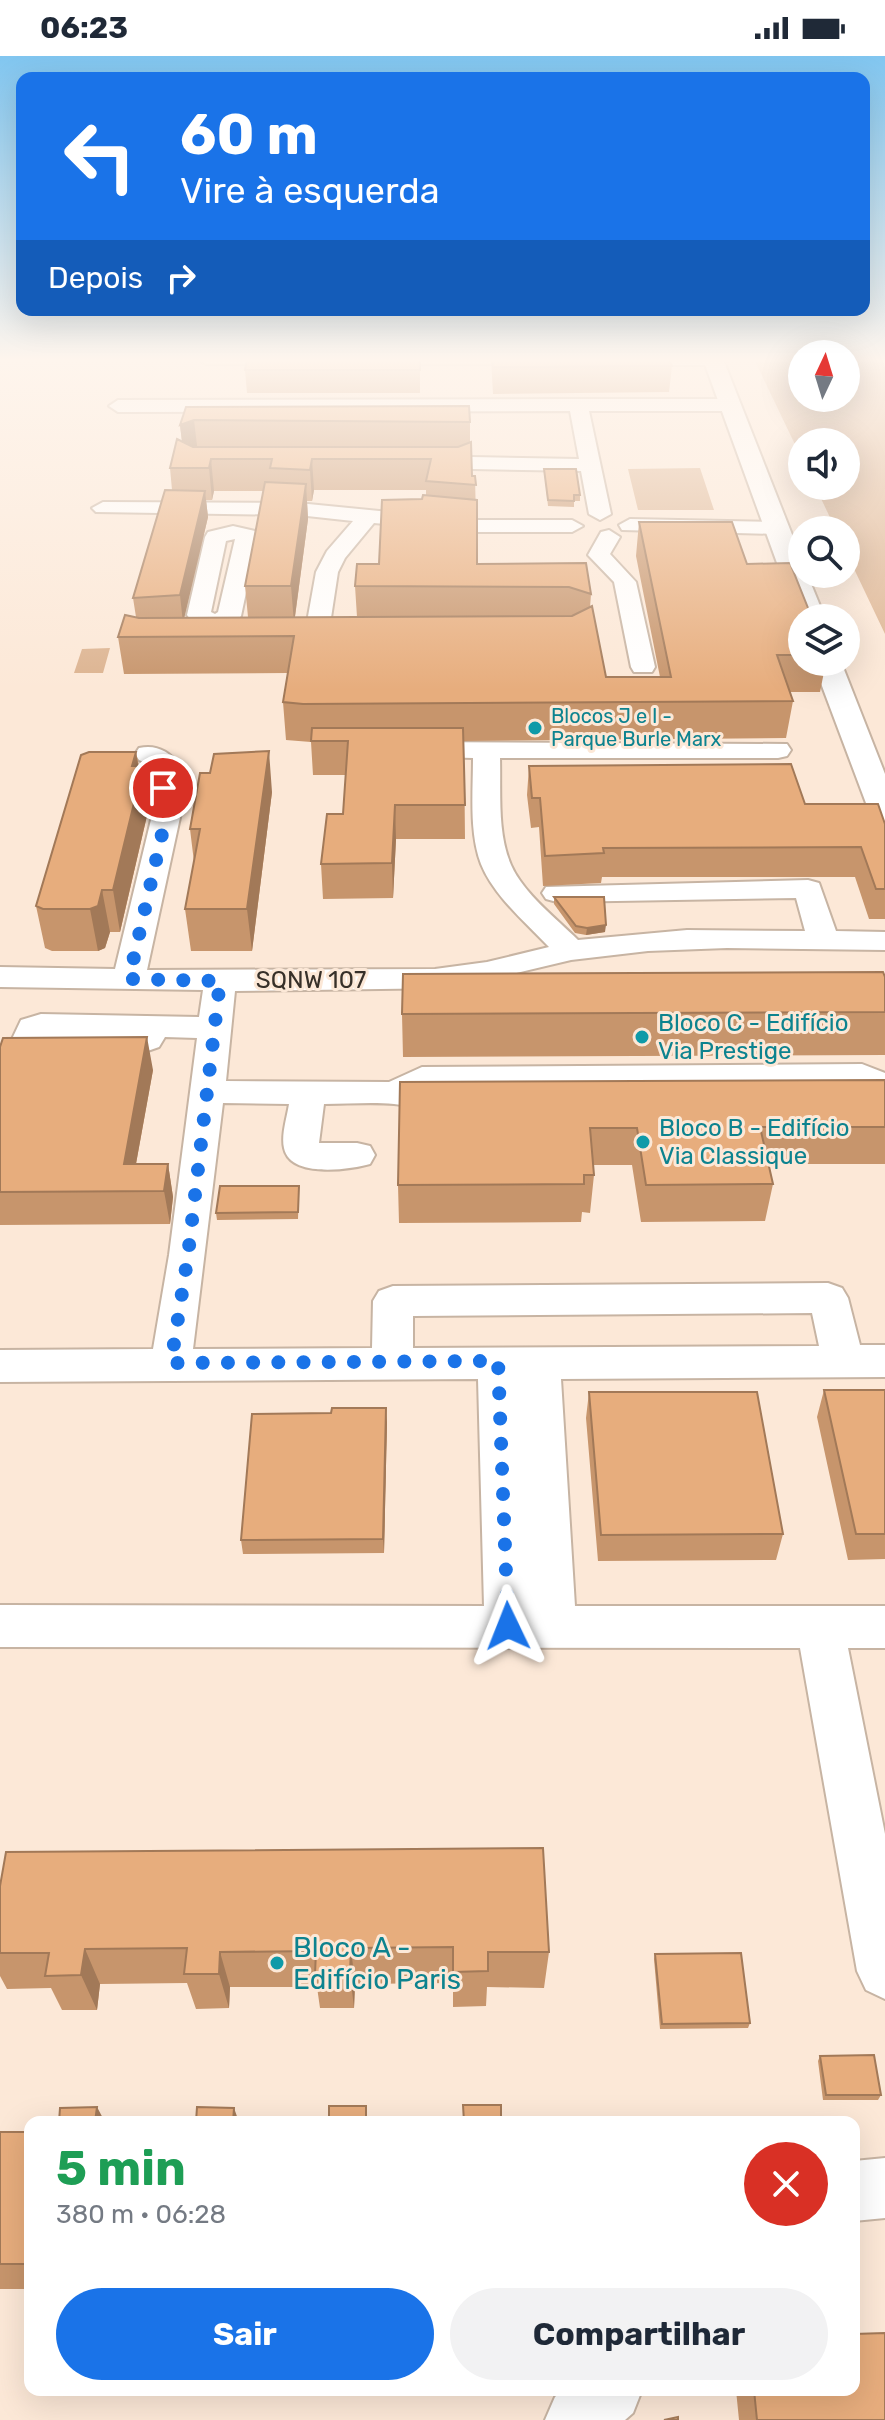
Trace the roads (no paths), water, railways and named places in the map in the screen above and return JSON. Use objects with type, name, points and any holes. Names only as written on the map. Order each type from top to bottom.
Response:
[{"type":"main road","points":[[755,469],[806,604]]},
{"type":"main road","points":[[832,676],[885,811]]},
{"type":"street","points":[[591,469],[600,514]]},
{"type":"street","points":[[103,508],[332,512],[471,526],[572,526],[584,535],[609,537],[629,531],[630,525]]},
{"type":"street","points":[[233,532],[236,517],[246,509]]},
{"type":"street","points":[[572,526],[581,517],[600,514],[622,518],[630,525],[778,528]]},
{"type":"street","points":[[316,638],[327,572],[335,556],[368,517]]},
{"type":"street","points":[[609,537],[599,555],[605,564],[620,573],[625,582],[643,667]]},
{"type":"street","points":[[178,633],[222,640]]},
{"type":"street","points":[[285,638],[347,638]]},
{"type":"street","points":[[392,750],[778,750]]},
{"type":"street","points":[[486,750],[488,819],[497,867],[571,951]]},
{"type":"street","points":[[129,979],[182,792],[163,788],[166,766],[161,759],[148,754]]},
{"type":"street","points":[[557,893],[808,889],[823,941]]},
{"type":"street","name":"SQNW 107","points":[[0,977],[220,981],[439,979],[494,972],[571,951],[659,941],[885,941]]},
{"type":"street","points":[[171,1363],[188,1255],[220,981]]},
{"type":"street","points":[[151,1027],[214,1028]]},
{"type":"street","points":[[206,1092],[395,1093],[429,1102],[876,1099],[883,1087],[862,1075],[422,1078],[395,1093]]},
{"type":"street","points":[[308,1093],[302,1151],[310,1156],[357,1155]]},
{"type":"street","points":[[392,1363],[393,1301],[812,1298],[828,1298],[843,1361]]},
{"type":"street","points":[[518,1361],[530,1626]]},
{"type":"street","points":[[0,1366],[885,1361]]},
{"type":"street","points":[[0,1626],[885,1627]]},
{"type":"street","points":[[820,1627],[885,1971]]},
{"type":"street","points":[[860,2190],[885,2188]]},
{"type":"street","points":[[578,2420],[604,2396]]},
{"type":"place","name":"Blocos J e I - Parque Burle Marx","points":[[535,728]]},
{"type":"place","name":"Bloco C - Edifício Via Prestige","points":[[642,1037]]},
{"type":"place","name":"Bloco B - Edifício Via Classique","points":[[643,1142]]},
{"type":"place","name":"Bloco A - Edifício Paris","points":[[277,1963]]}]
